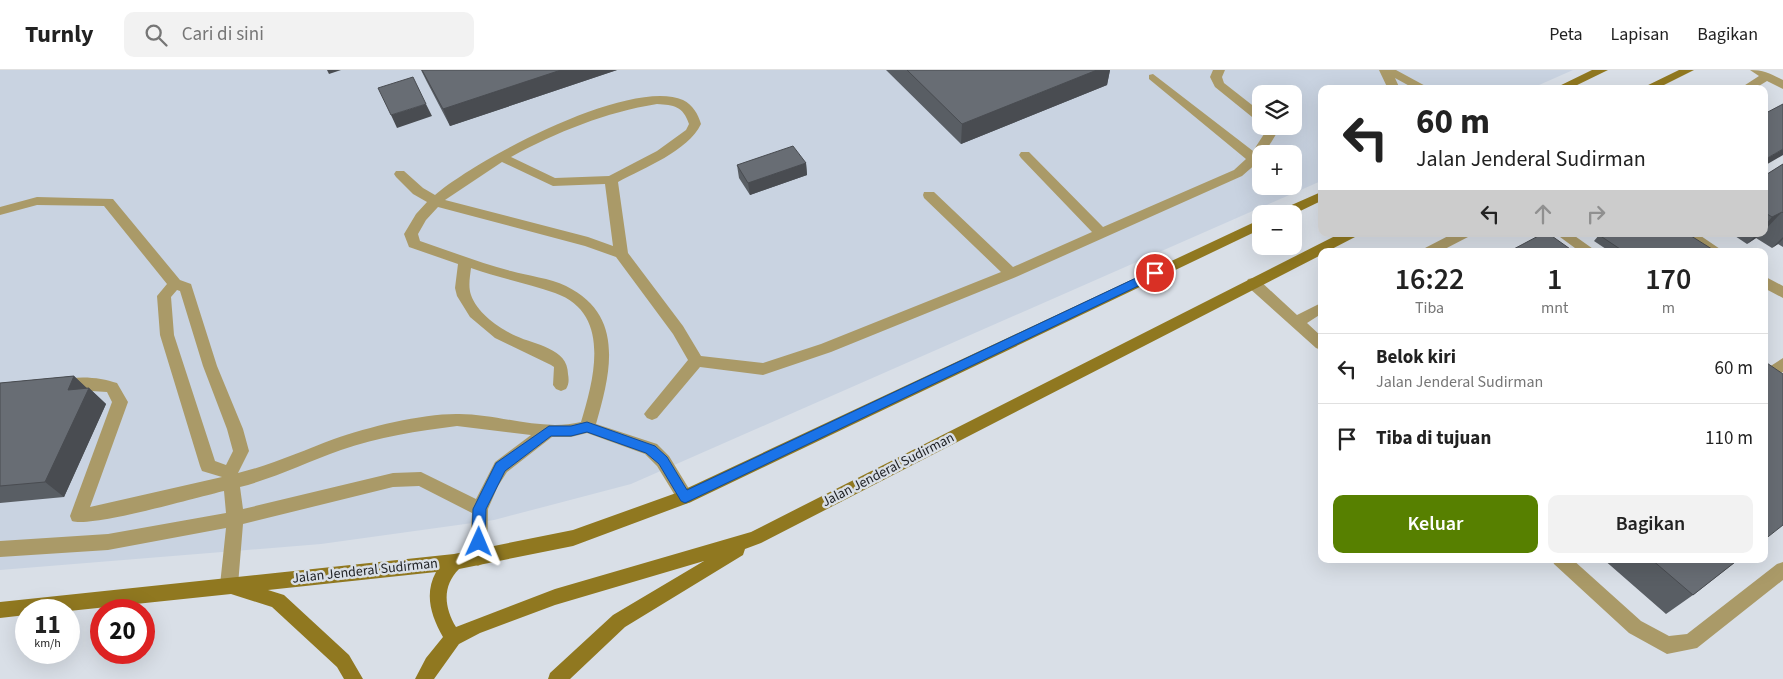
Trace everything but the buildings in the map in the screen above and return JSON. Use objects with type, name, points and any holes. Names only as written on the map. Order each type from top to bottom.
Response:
[{"type":"street","points":[[1568,85],[1602,70]]},
{"type":"street","points":[[1655,85],[1688,70]]},
{"type":"street","points":[[1302,205],[1318,197]]},
{"type":"street","name":"Jalan Jenderal Sudirman","points":[[0,610],[454,562],[573,538],[685,497],[1252,228]]},
{"type":"street","name":"Jalan Jenderal Sudirman","points":[[1322,248],[1344,237]]},
{"type":"street","name":"Jalan Jenderal Sudirman","points":[[424,679],[453,638],[474,627],[554,597],[755,538],[1318,250]]},
{"type":"street","points":[[557,679],[619,621],[755,538]]},
{"type":"street","points":[[453,638],[443,623],[436,601],[438,587],[449,566],[454,562]]},
{"type":"street","points":[[229,585],[278,601],[343,660],[354,679]]},
{"type":"lane","points":[[1219,70],[1216,77],[1219,85],[1252,111]]},
{"type":"lane","points":[[1386,70],[1392,85]]},
{"type":"lane","points":[[1386,70],[1416,85]]},
{"type":"lane","points":[[1756,70],[1783,84]]},
{"type":"lane","points":[[1752,85],[1768,76]]},
{"type":"lane","points":[[1153,77],[1252,157]]},
{"type":"lane","points":[[500,156],[553,182],[610,180],[661,154],[691,132],[695,124],[688,109],[676,102],[651,101],[628,105],[587,118],[500,156],[468,176],[436,202],[414,226],[411,234],[414,244],[506,275],[561,289],[582,303],[596,320],[602,337],[599,387],[587,427]]},
{"type":"lane","points":[[1025,155],[1101,233]]},
{"type":"lane","points":[[696,361],[762,369],[826,348],[1010,273],[1238,173],[1252,161]]},
{"type":"lane","points":[[400,174],[418,191],[436,202],[588,242],[621,254]]},
{"type":"lane","points":[[610,180],[621,254],[678,330],[696,361]]},
{"type":"lane","points":[[929,196],[1010,273]]},
{"type":"lane","points":[[0,210],[37,201],[108,202],[175,284],[186,288],[210,366],[235,429],[241,451],[231,478],[235,547],[229,585]]},
{"type":"lane","points":[[1436,248],[1457,237]]},
{"type":"lane","points":[[1568,237],[1584,248]]},
{"type":"lane","points":[[1693,237],[1711,248]]},
{"type":"lane","points":[[465,261],[462,290],[472,310],[488,326],[514,342],[555,358],[561,365],[561,385]]},
{"type":"lane","points":[[1253,283],[1318,341]]},
{"type":"lane","points":[[1768,283],[1783,292]]},
{"type":"lane","points":[[175,284],[164,296],[167,335],[208,466],[231,478]]},
{"type":"lane","points":[[1296,322],[1318,310]]},
{"type":"lane","points":[[652,414],[696,361]]},
{"type":"lane","points":[[1772,374],[1783,364]]},
{"type":"lane","points":[[47,386],[92,384],[112,388],[120,402],[78,516],[207,488],[231,478],[264,474],[340,444],[414,425],[457,420],[549,431],[571,431],[587,427],[650,449],[663,461],[685,497]]},
{"type":"lane","points":[[478,558],[480,509],[501,467],[549,431]]},
{"type":"lane","points":[[0,549],[108,542],[234,521],[353,488],[402,480],[421,479],[480,509]]},
{"type":"lane","points":[[1564,563],[1636,627],[1667,645],[1691,642],[1783,570]]},
{"type":"shaded area","points":[[0,70],[1573,70],[1539,85],[1318,85],[1318,182],[1302,189],[1302,145],[1252,145],[1252,195],[1289,195],[1266,205],[1252,205],[1252,211],[631,484],[494,520],[321,544],[0,570]]},
{"type":"route","points":[[479,542],[480,509],[501,467],[549,431],[571,431],[587,427],[650,449],[663,461],[685,497],[1155,273]]}]
